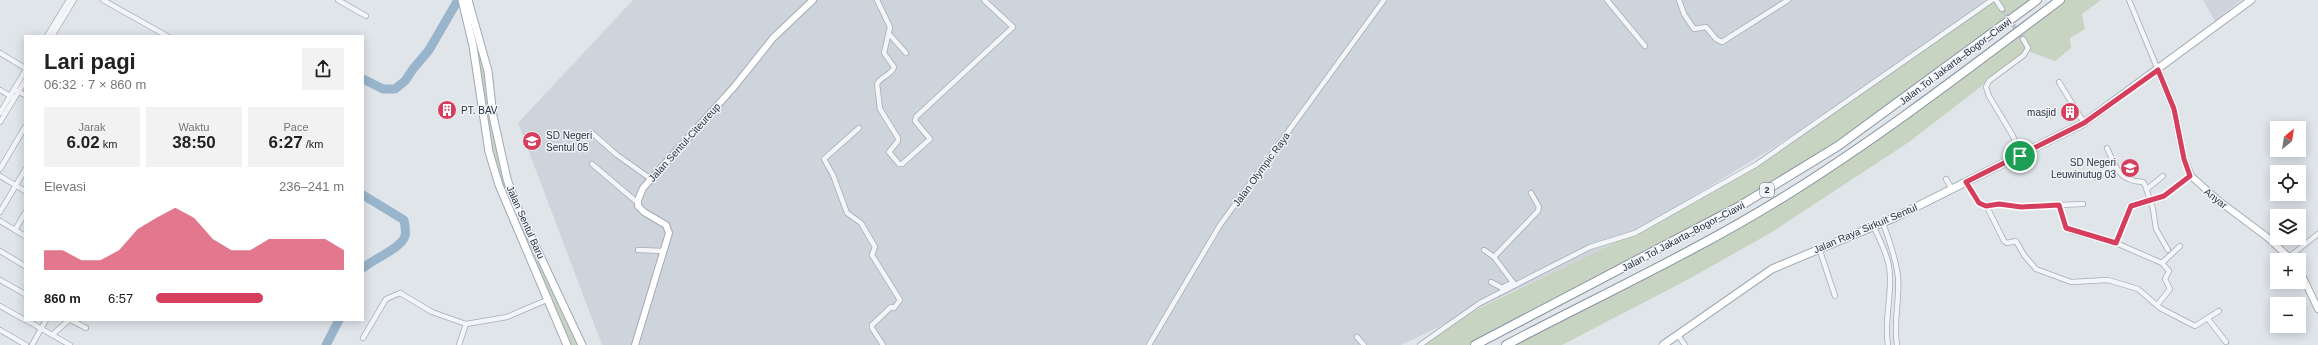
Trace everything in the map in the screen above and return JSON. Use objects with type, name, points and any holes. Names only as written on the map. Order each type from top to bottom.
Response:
[{"type":"highway","name":"Jalan Tol Jakarta–Bogor–Ciawi","points":[[1475,345],[1740,206],[1838,146],[2037,0]]},
{"type":"highway","name":"Jalan Tol Jakarta–Bogor–Ciawi","points":[[1506,345],[1698,246],[1790,193],[1889,128],[2060,0]]},
{"type":"main road","name":"Jalan Sentul Baru","points":[[462,0],[488,71],[493,116],[507,179],[516,204],[580,344]]},
{"type":"main road","name":"Jalan Sentul Baru","points":[[468,0],[475,38],[486,137],[499,186],[549,299],[567,345]]},
{"type":"main road","name":"Jalan Raya Sirkuit Sentul","points":[[1663,345],[1772,269],[1819,248],[1883,223],[2084,123],[2158,70],[2251,0]]},
{"type":"street","points":[[48,35],[69,0]]},
{"type":"street","points":[[53,35],[74,0]]},
{"type":"street","points":[[103,0],[165,35]]},
{"type":"street","points":[[338,0],[366,16]]},
{"type":"street","name":"Jalan Sentul-Citeureup","points":[[638,203],[643,188],[734,88],[773,38],[813,0]]},
{"type":"street","points":[[877,0],[889,24],[890,35],[884,52],[893,64],[893,70],[877,84],[880,109],[899,139],[889,150],[890,154],[898,164],[902,164],[930,139],[915,121],[916,117],[1013,27],[984,0]]},
{"type":"street","name":"Jalan Olympic Raya","points":[[1149,345],[1220,225],[1384,0]]},
{"type":"street","points":[[1607,0],[1645,46]]},
{"type":"street","points":[[1679,0],[1684,14],[1694,29],[1706,27],[1716,39],[1722,42],[1788,0]]},
{"type":"street","points":[[1420,345],[1480,303],[1514,284],[1590,246],[1635,233],[1757,164],[1992,0]]},
{"type":"street","points":[[1996,0],[2002,9]]},
{"type":"street","points":[[2129,0],[2158,70]]},
{"type":"street","points":[[890,35],[906,53]]},
{"type":"street","points":[[2020,156],[2013,136],[1989,96],[1986,87],[1989,81],[2024,55],[2028,48],[2023,39]]},
{"type":"street","points":[[0,53],[24,67]]},
{"type":"street","name":"Anyar","points":[[2158,70],[2174,109],[2184,159],[2190,176],[2218,201],[2267,237],[2284,253]]},
{"type":"street","points":[[0,122],[24,73]]},
{"type":"street","points":[[16,90],[24,82]]},
{"type":"street","points":[[2059,82],[2084,123]]},
{"type":"street","points":[[0,90],[12,97]]},
{"type":"street","points":[[16,90],[24,94]]},
{"type":"street","points":[[0,113],[12,97]]},
{"type":"street","points":[[859,128],[824,159],[833,175],[847,213],[865,229],[875,247],[872,255],[900,300],[894,308],[891,307],[872,325],[872,328],[883,345]]},
{"type":"street","points":[[0,169],[24,129]]},
{"type":"street","points":[[592,133],[617,155],[651,179]]},
{"type":"street","points":[[2107,148],[2121,176],[2128,180],[2142,182],[2147,189],[2151,200],[2156,229],[2168,250]]},
{"type":"street","points":[[592,164],[638,203],[640,209],[661,222],[669,229],[664,251],[635,345]]},
{"type":"street","points":[[2095,177],[2115,165]]},
{"type":"street","points":[[0,212],[24,172]]},
{"type":"street","points":[[0,176],[24,190]]},
{"type":"street","points":[[2147,189],[2163,176]]},
{"type":"street","points":[[2116,243],[2131,206],[2164,196],[2190,176]]},
{"type":"street","points":[[1946,180],[1952,189]]},
{"type":"street","points":[[1966,182],[1979,203],[1986,206],[1999,204],[2021,207],[2082,204]]},
{"type":"street","points":[[1494,257],[1538,211],[1539,207],[1531,193]]},
{"type":"street","points":[[2059,205],[2066,228],[2116,243],[2162,263],[2169,270],[2165,278],[2170,288],[2158,304]]},
{"type":"street","points":[[1986,206],[2004,241],[2007,244],[2016,241],[2024,255],[2036,269],[2071,282],[2108,280],[2141,290],[2164,310],[2195,326],[2219,311]]},
{"type":"street","points":[[15,230],[24,215]]},
{"type":"street","points":[[0,221],[24,235]]},
{"type":"street","points":[[1883,223],[1894,256],[1898,277],[1894,322],[1897,345]]},
{"type":"street","points":[[1874,227],[1887,258],[1890,278],[1886,326],[1888,345]]},
{"type":"street","points":[[2297,253],[2318,234]]},
{"type":"street","points":[[2162,263],[2180,246]]},
{"type":"street","points":[[1819,248],[1835,296]]},
{"type":"street","points":[[638,250],[664,251]]},
{"type":"street","points":[[1484,250],[1494,257],[1514,284]]},
{"type":"street","points":[[0,252],[24,265]]},
{"type":"street","points":[[1887,258],[1894,256]]},
{"type":"street","points":[[0,280],[24,293]]},
{"type":"street","points":[[1491,282],[1502,288],[1514,284]]},
{"type":"street","points":[[2306,282],[2318,309]]},
{"type":"street","points":[[363,338],[386,300],[400,293],[432,312],[466,324],[507,317],[549,299]]},
{"type":"street","points":[[0,306],[24,319]]},
{"type":"street","points":[[2208,319],[2226,342]]},
{"type":"street","points":[[27,321],[70,345]]},
{"type":"street","points":[[32,345],[45,321]]},
{"type":"street","points":[[52,335],[69,321]]},
{"type":"street","points":[[72,321],[86,328]]},
{"type":"street","points":[[459,345],[466,324]]},
{"type":"street","points":[[0,330],[26,345]]},
{"type":"street","points":[[1678,334],[1685,345]]},
{"type":"street","points":[[1357,337],[1364,345]]},
{"type":"shaded area","points":[[633,0],[1993,0],[1823,117],[1629,236],[1401,345],[602,345],[518,123]]},
{"type":"shaded area","points":[[2203,0],[2241,0],[2215,21]]},
{"type":"green space","points":[[1992,0],[2037,0],[1899,102],[1761,194],[1475,345],[1420,345],[1457,319],[1635,233],[1761,161]]},
{"type":"green space","points":[[2060,0],[2101,0],[2082,14],[2085,29],[2070,38],[2071,48],[2055,61],[2027,51],[1909,142],[1772,232],[1689,279],[1562,345],[1506,345],[1698,246],[1847,157]]},
{"type":"green space","points":[[478,38],[507,179],[582,345],[567,345],[489,152],[471,39]]},
{"type":"waterway","points":[[364,80],[383,89],[395,89],[405,81],[429,50],[458,0]]},
{"type":"waterway","points":[[364,196],[404,220],[405,226],[405,236],[399,245],[364,267]]},
{"type":"waterway","points":[[326,345],[338,321]]},
{"type":"tunnel","points":[[2002,9],[2023,39]]},
{"type":"place","name":"PT. BAV","points":[[447,110]]},
{"type":"place","name":"masjid","points":[[2070,112]]},
{"type":"place","name":"SD Negeri Sentul 05","points":[[532,141]]},
{"type":"place","name":"SD Negeri Leuwinutug 03","points":[[2130,168]]},
{"type":"route","points":[[2158,70],[2174,109],[2184,159],[2190,176],[2164,196],[2131,206],[2116,243],[2096,239],[2066,228],[2059,205],[2043,204],[2021,207],[1999,204],[1986,206],[1979,203],[1966,182],[2020,156],[2084,123],[2158,70]]}]
